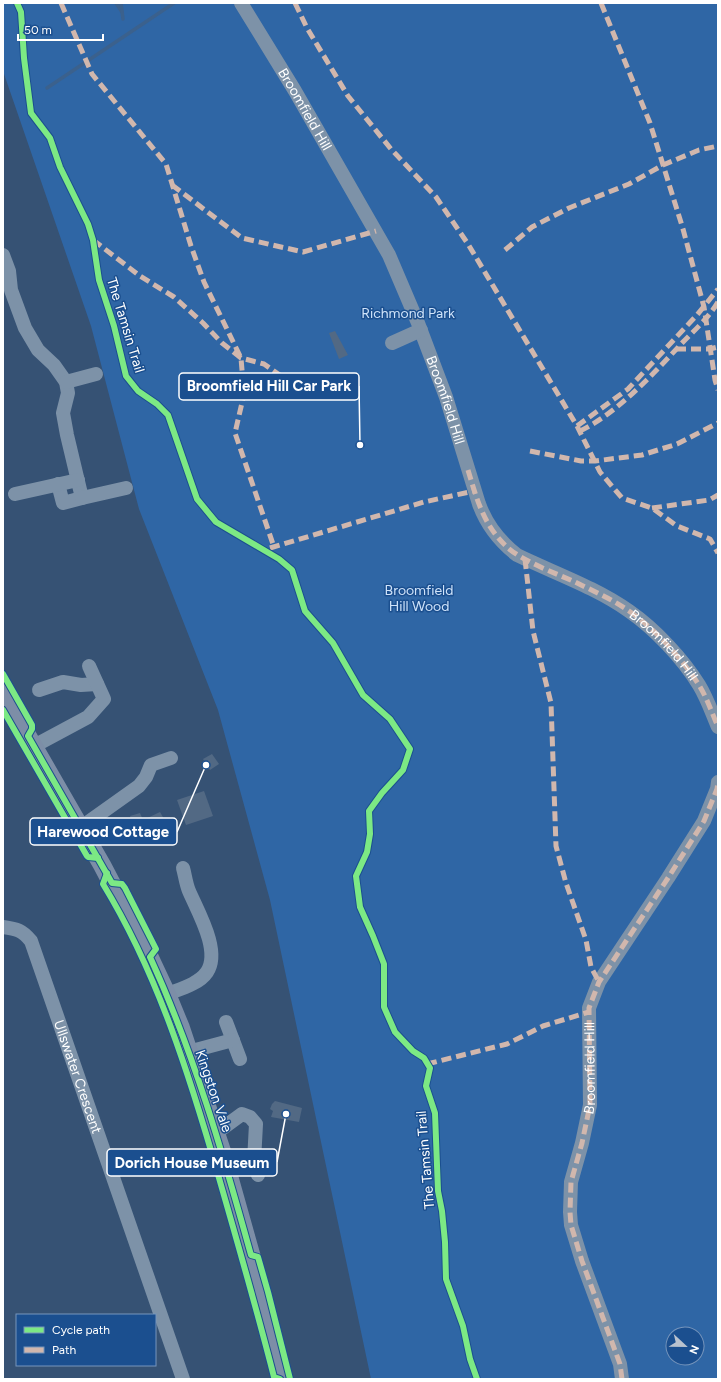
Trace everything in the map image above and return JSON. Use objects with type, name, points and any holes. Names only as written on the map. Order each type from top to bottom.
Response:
[{"type":"main road","name":"Kingston Vale","points":[[3,693],[127,911],[167,994],[216,1133],[263,1299],[282,1379]]},
{"type":"street","name":"Broomfield Hill","points":[[241,3],[295,91],[389,255],[446,397],[484,518],[491,530],[517,555],[602,595],[629,611],[659,636],[689,669],[700,687],[718,727]]},
{"type":"street","points":[[3,255],[9,271],[11,290],[25,328],[38,350],[54,365],[66,382],[68,393],[64,412],[67,435],[82,498]]},
{"type":"street","points":[[392,343],[420,330]]},
{"type":"street","points":[[66,382],[96,374]]},
{"type":"street","points":[[15,494],[78,480]]},
{"type":"street","points":[[58,484],[63,503],[126,488]]},
{"type":"street","points":[[31,741],[88,717],[104,699],[89,666]]},
{"type":"street","points":[[39,690],[62,682],[97,684]]},
{"type":"street","points":[[80,828],[139,786],[146,777],[151,765],[171,758]]},
{"type":"street","name":"Broomfield Hill","points":[[622,1379],[620,1364],[582,1261],[571,1225],[570,1212],[572,1182],[590,1105],[590,1008],[599,982],[704,821],[717,789],[718,782]]},
{"type":"street","points":[[167,994],[200,980],[207,973],[212,955],[203,921],[189,890],[183,868]]},
{"type":"street","name":"Ullswater Crescent","points":[[3,927],[24,932],[30,941],[183,1379]]},
{"type":"street","points":[[226,1022],[240,1059]]},
{"type":"street","points":[[188,1052],[233,1040]]},
{"type":"street","points":[[216,1133],[242,1114],[250,1117],[256,1124],[254,1161],[258,1175]]},
{"type":"green space","name":"Richmond Park","points":[[3,3],[718,3],[718,1379],[371,1379],[270,900],[218,710],[139,509],[91,326],[3,71]]},
{"type":"building","points":[[335,331],[348,355],[339,359],[329,333]]},
{"type":"building","points":[[212,754],[219,764],[210,770],[203,759]]},
{"type":"building","points":[[204,791],[213,816],[186,825],[177,800]]},
{"type":"building","points":[[160,812],[164,819],[127,837],[122,827],[132,822],[130,816],[140,813],[143,820]]},
{"type":"building","points":[[275,1101],[302,1108],[299,1122],[271,1117],[273,1111],[270,1109]]},
{"type":"waterway","points":[[116,3],[122,12]]},
{"type":"waterway","points":[[121,3],[123,19]]},
{"type":"waterway","points":[[47,88],[174,3]]},
{"type":"marked path","points":[[61,3],[92,74],[166,164],[191,246],[204,282],[241,358],[244,394],[235,433],[274,547]]},
{"type":"marked path","points":[[295,3],[307,28],[348,96],[391,149],[436,197],[468,244],[577,426],[600,472],[622,498],[652,508],[677,526],[710,539],[718,553]]},
{"type":"marked path","points":[[601,3],[650,123],[683,229],[704,307],[715,380],[718,390]]},
{"type":"marked path","points":[[505,250],[532,227],[569,208],[629,184],[663,165],[699,150],[718,146]]},
{"type":"marked path","points":[[172,185],[242,238],[303,252],[376,231]]},
{"type":"marked path","points":[[93,240],[140,276],[174,297],[203,323],[222,343],[241,358],[264,364],[295,386]]},
{"type":"marked path","points":[[577,426],[628,389],[697,315],[718,289]]},
{"type":"marked path","points":[[580,431],[622,403],[635,391],[702,323],[718,302]]},
{"type":"marked path","points":[[676,349],[710,349],[718,347]]},
{"type":"marked path","points":[[530,451],[581,461],[595,461],[642,455],[677,444],[718,423]]},
{"type":"marked path","points":[[468,470],[482,512],[499,539],[521,557],[609,599],[639,618],[658,635],[692,675],[699,685],[718,727]]},
{"type":"marked path","points":[[270,548],[424,502],[474,491]]},
{"type":"marked path","points":[[652,508],[709,500],[718,495]]},
{"type":"marked path","points":[[525,559],[533,631],[551,703],[556,846],[566,883],[586,940],[591,967],[599,982]]},
{"type":"marked path","points":[[622,1379],[620,1364],[582,1261],[571,1225],[571,1182],[582,1143],[590,1105],[589,1008],[599,982],[704,821],[717,789],[718,782]]},
{"type":"marked path","points":[[427,1064],[507,1044],[543,1026],[589,1012]]},
{"type":"cycle path","name":"The Tamsin Trail","points":[[17,3],[21,12],[24,58],[31,113],[50,138],[60,167],[88,224],[93,240],[99,280],[114,326],[126,376],[138,391],[157,404],[168,415],[197,499],[216,522],[279,559],[292,570],[305,611],[333,643],[363,695],[390,719],[410,749],[403,770],[382,793],[369,811],[370,834],[367,852],[356,876],[360,907],[384,964],[384,1007],[395,1032],[413,1051],[424,1058],[430,1068],[426,1086],[435,1113],[438,1191],[442,1211],[445,1242],[446,1279],[463,1326],[470,1359],[477,1379]]},
{"type":"cycle path","points":[[3,674],[32,725],[32,729],[28,736],[112,883],[122,884],[125,888],[156,949],[150,957],[166,993],[194,1067],[230,1179],[251,1255],[258,1257],[290,1379]]},
{"type":"cycle path","points":[[3,710],[87,856],[98,858]]},
{"type":"cycle path","points":[[107,873],[103,884],[123,918],[140,954],[171,1027],[184,1064],[208,1140],[274,1377],[280,1379]]},
{"type":"place","name":"Broomfield Hill Car Park","points":[[360,445]]},
{"type":"place","name":"Harewood Cottage","points":[[206,765]]},
{"type":"place","name":"Dorich House Museum","points":[[286,1114]]},
{"type":"park label","name":"Broomfield Hill Wood","points":[[419,598]]}]
